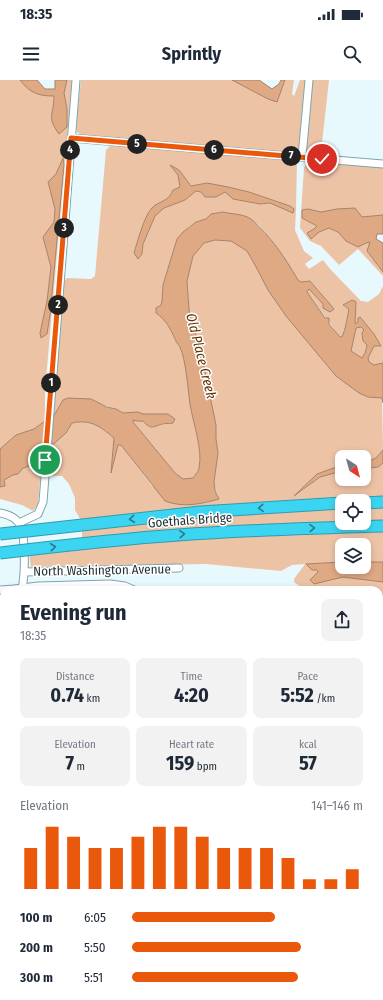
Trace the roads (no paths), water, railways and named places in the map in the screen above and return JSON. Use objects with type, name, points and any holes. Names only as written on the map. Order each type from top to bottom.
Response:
[{"type":"highway","points":[[371,503],[383,502]]},
{"type":"highway","name":"Goethals Bridge","points":[[0,534],[181,514],[335,503]]},
{"type":"highway","name":"Goethals Bridge","points":[[0,553],[189,534],[383,526]]},
{"type":"street","points":[[19,523],[38,514],[43,502],[45,460],[76,80]]},
{"type":"street","points":[[302,157],[309,80]]},
{"type":"street","points":[[71,138],[383,164]]},
{"type":"street","points":[[0,513],[12,517],[19,523],[24,533],[25,572],[23,586]]},
{"type":"street","name":"North Washington Avenue","points":[[25,572],[179,568]]},
{"type":"street","points":[[38,586],[110,584],[125,586]]},
{"type":"water","points":[[20,80],[37,80],[45,89],[55,89],[55,80],[67,80],[64,93],[67,109],[67,127],[59,134],[52,119],[54,96],[35,93],[27,88]]},
{"type":"water","points":[[232,80],[259,80],[272,89],[279,84],[281,80],[285,80],[277,102],[268,99]]},
{"type":"water","points":[[63,158],[64,165],[50,315],[47,334],[41,338],[40,333],[47,301],[51,267],[43,237],[54,222],[55,209],[48,182],[56,174]]},
{"type":"water","points":[[170,165],[179,170],[191,186],[207,183],[249,192],[290,206],[294,209],[293,213],[270,203],[260,204],[233,199],[225,192],[216,197],[205,197],[201,192],[196,191],[185,200],[164,208],[155,216],[143,244],[142,254],[138,259],[134,253],[148,213],[154,206],[169,197],[173,190],[180,187],[178,175]]},
{"type":"water","points":[[355,208],[362,217],[383,215],[383,234],[377,234],[376,239],[383,243],[383,272],[367,251],[370,242],[358,247],[346,241],[338,232],[329,228],[319,232],[311,239],[307,233],[317,226],[302,218],[302,210],[308,209],[321,212]]},
{"type":"water","name":"Old Place Creek","points":[[223,212],[241,215],[251,219],[277,248],[298,280],[301,282],[310,281],[334,309],[330,312],[323,308],[323,304],[309,289],[308,290],[307,292],[325,318],[329,318],[329,324],[340,337],[342,337],[344,331],[349,309],[343,305],[352,300],[356,302],[355,324],[358,322],[358,318],[360,317],[374,334],[381,346],[374,346],[368,358],[369,362],[374,365],[383,363],[383,403],[382,398],[368,397],[359,393],[336,376],[286,316],[268,290],[247,251],[231,241],[215,240],[204,243],[193,256],[187,281],[189,310],[202,357],[216,425],[218,453],[214,482],[215,491],[219,499],[199,504],[185,505],[165,501],[121,445],[118,445],[111,473],[114,438],[94,424],[84,422],[72,423],[66,433],[49,448],[36,464],[23,468],[18,474],[4,480],[5,486],[0,487],[0,449],[16,435],[34,429],[45,421],[52,419],[63,400],[68,398],[91,399],[123,413],[138,412],[143,414],[168,414],[175,419],[173,423],[151,427],[143,421],[133,420],[133,422],[175,473],[183,479],[193,478],[198,472],[200,453],[190,404],[184,359],[180,347],[167,324],[156,313],[156,308],[161,305],[163,285],[177,239],[183,232],[196,222],[206,219],[211,214]],"holes":[[[361,327],[364,330],[362,333],[363,341],[367,345],[362,358],[351,351],[356,328]]]},
{"type":"water","points":[[383,450],[383,463],[378,467],[371,468],[371,460],[376,458]]},
{"type":"water","points":[[335,467],[335,473],[320,477],[294,496],[317,474]]},
{"type":"water","points":[[335,562],[335,574],[371,574],[371,562],[383,562],[383,582],[343,577],[314,584],[310,580],[318,572],[317,570],[312,570],[306,564]]}]
